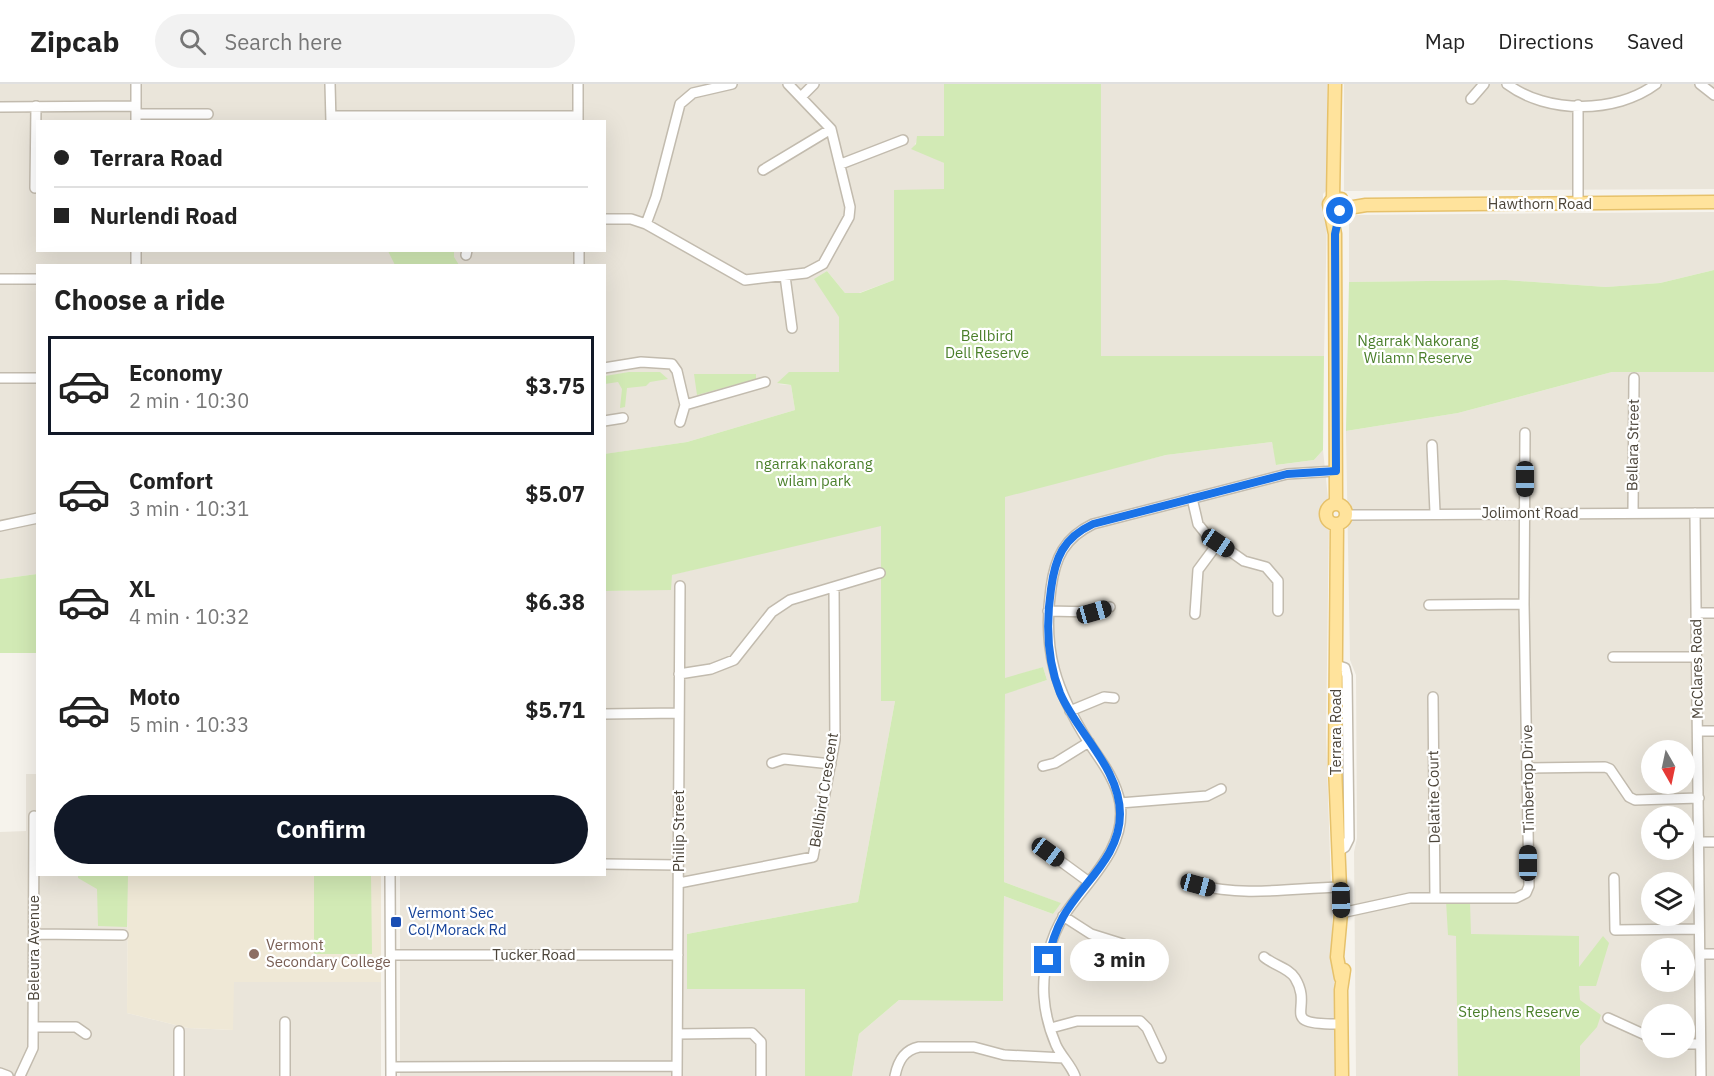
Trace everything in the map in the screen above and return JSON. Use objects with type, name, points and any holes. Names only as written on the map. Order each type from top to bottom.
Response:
[{"type":"main road","points":[[1335,84],[1336,170],[1339,204],[1335,234],[1336,504]]},
{"type":"main road","name":"Hawthorn Road","points":[[1339,204],[1714,202]]},
{"type":"main road","points":[[1336,504],[1342,506],[1346,514],[1344,521],[1337,524],[1330,522],[1326,514],[1328,507],[1336,504]]},
{"type":"main road","name":"Terrara Road","points":[[1337,524],[1335,767],[1341,913],[1341,944],[1338,957],[1342,975],[1342,1076]]},
{"type":"street","points":[[136,84],[136,114]]},
{"type":"street","points":[[330,84],[331,119],[578,119],[578,84]]},
{"type":"street","points":[[646,224],[652,212],[680,104],[693,93],[732,84]]},
{"type":"street","points":[[606,219],[632,219],[646,224],[745,280],[806,273],[822,264],[849,217],[849,196],[831,129],[788,84]]},
{"type":"street","points":[[801,97],[814,84]]},
{"type":"street","points":[[1471,99],[1484,84]]},
{"type":"street","points":[[1507,84],[1536,101],[1578,105],[1611,104],[1632,99],[1656,84]]},
{"type":"street","points":[[1700,84],[1714,95]]},
{"type":"street","points":[[1578,105],[1578,204]]},
{"type":"street","points":[[35,188],[36,106]]},
{"type":"street","points":[[0,107],[36,106],[136,114],[208,114]]},
{"type":"street","points":[[763,170],[831,129]]},
{"type":"street","points":[[841,164],[903,140]]},
{"type":"street","points":[[785,276],[792,328]]},
{"type":"street","points":[[0,279],[36,279]]},
{"type":"street","points":[[606,368],[641,362],[672,364],[677,371],[685,405],[680,422]]},
{"type":"street","points":[[0,378],[36,378]]},
{"type":"street","name":"Bellara Street","points":[[1633,513],[1634,378]]},
{"type":"street","points":[[685,405],[765,382]]},
{"type":"street","points":[[606,421],[623,418]]},
{"type":"street","name":"Timbertop Drive","points":[[1341,913],[1410,898],[1516,898],[1526,892],[1528,886],[1528,768],[1524,604],[1525,433]]},
{"type":"street","points":[[1432,445],[1434,512]]},
{"type":"street","points":[[1075,1076],[1052,1031],[1044,997],[1045,972],[1050,947],[1064,916],[1114,842],[1120,817],[1120,803],[1108,771],[1070,711],[1054,673],[1050,651],[1048,611],[1054,567],[1070,538],[1093,524],[1287,474],[1336,471]]},
{"type":"street","points":[[1192,498],[1198,524],[1218,543],[1244,561],[1266,567],[1278,581],[1278,611]]},
{"type":"street","name":"McClares Road","points":[[1695,513],[1701,1076]]},
{"type":"street","name":"Jolimont Road","points":[[1346,514],[1714,513]]},
{"type":"street","points":[[0,526],[36,518]]},
{"type":"street","points":[[1195,614],[1198,570],[1218,543]]},
{"type":"street","points":[[679,674],[711,669],[734,660],[772,612],[781,605],[880,573]]},
{"type":"street","name":"Philip Street","points":[[677,1071],[680,586]]},
{"type":"street","name":"Bellbird Crescent","points":[[679,883],[813,857],[835,740],[834,587]]},
{"type":"street","points":[[1429,605],[1524,604]]},
{"type":"street","points":[[1048,611],[1094,612],[1110,607]]},
{"type":"street","points":[[1697,613],[1714,613]]},
{"type":"street","points":[[1613,657],[1696,657]]},
{"type":"street","name":"Delatite Court","points":[[1432,696],[1435,897]]},
{"type":"street","points":[[1070,711],[1104,697],[1114,698]]},
{"type":"street","points":[[606,714],[679,713]]},
{"type":"street","points":[[1698,731],[1714,731]]},
{"type":"street","points":[[1043,766],[1054,763],[1089,742]]},
{"type":"street","points":[[772,763],[784,759],[831,764]]},
{"type":"street","points":[[1528,768],[1605,767],[1610,769],[1629,797],[1635,800],[1699,798]]},
{"type":"street","points":[[1120,803],[1207,796],[1221,789]]},
{"type":"street","name":"Beleura Avenue","points":[[20,1076],[33,1048],[34,816]]},
{"type":"street","points":[[1699,842],[1714,842]]},
{"type":"street","points":[[1048,852],[1089,882]]},
{"type":"street","points":[[606,864],[678,864]]},
{"type":"street","points":[[390,876],[391,1072],[677,1071]]},
{"type":"street","points":[[1614,878],[1615,930],[1699,928]]},
{"type":"street","points":[[1198,885],[1218,890],[1272,892],[1340,887]]},
{"type":"street","points":[[1064,916],[1091,934],[1123,944]]},
{"type":"street","points":[[35,934],[123,935]]},
{"type":"street","points":[[1700,954],[1714,954]]},
{"type":"street","name":"Tucker Road","points":[[391,955],[678,955]]},
{"type":"street","points":[[1264,957],[1295,978],[1299,988],[1301,1015],[1306,1022],[1315,1025],[1341,1024]]},
{"type":"street","points":[[1608,1018],[1641,1033]]},
{"type":"street","points":[[1052,1031],[1077,1021],[1140,1021],[1147,1028],[1161,1058]]},
{"type":"street","points":[[285,1022],[285,1076]]},
{"type":"street","points":[[33,1027],[76,1027],[86,1034]]},
{"type":"street","points":[[179,1031],[179,1076]]},
{"type":"street","points":[[1032,1058],[1045,1053],[1052,1031]]},
{"type":"street","points":[[678,1034],[752,1033],[761,1042],[761,1076]]},
{"type":"street","points":[[1695,1044],[1700,1044]]},
{"type":"street","points":[[896,1076],[898,1064],[906,1052],[919,1047],[974,1047],[1004,1055],[1064,1058]]},
{"type":"street","points":[[0,1073],[8,1076]]},
{"type":"shaded area","points":[[0,84],[944,84],[944,136],[917,140],[914,147],[944,163],[944,190],[895,190],[894,280],[859,293],[845,293],[827,271],[815,279],[840,317],[840,372],[778,384],[791,385],[795,410],[687,442],[606,454],[606,264],[36,264],[36,574],[0,579]]},
{"type":"shaded area","points":[[1101,84],[1327,84],[1327,190],[1323,194],[1323,208],[1327,215],[1324,356],[1101,356]]},
{"type":"shaded area","points":[[1344,84],[1714,84],[1714,189],[1344,191]]},
{"type":"shaded area","points":[[1714,212],[1714,270],[1660,283],[1606,287],[1506,280],[1349,282],[1349,220],[1356,215]]},
{"type":"shaded area","points":[[1612,372],[1714,372],[1714,1076],[1356,1076],[1354,852],[1357,838],[1356,675],[1350,660],[1346,431],[1458,413]]},
{"type":"shaded area","points":[[1272,442],[1277,465],[1314,460],[1323,450],[1328,498],[1323,505],[1324,519],[1329,526],[1326,732],[1337,1076],[852,1076],[859,1034],[899,1000],[1003,1000],[1004,896],[1053,914],[1060,903],[1004,882],[1005,693],[1047,680],[1043,667],[1005,679],[1005,495],[1166,455]]},
{"type":"shaded area","points":[[881,524],[881,701],[895,701],[858,902],[687,934],[687,989],[805,989],[805,1076],[400,1076],[400,876],[606,876],[606,591],[671,589],[671,575]]},
{"type":"shaded area","points":[[26,774],[36,774],[36,876],[128,876],[127,1013],[188,1028],[233,1030],[233,982],[381,982],[381,1076],[0,1076],[0,832],[26,831]]},
{"type":"shaded area","name":"Vermont Secondary College","points":[[128,876],[381,876],[381,982],[234,982],[233,1030],[188,1028],[127,1013]]},
{"type":"green space","name":"Bellbird Dell Reserve","points":[[944,84],[1101,84],[1101,356],[1324,356],[1323,450],[1314,460],[1276,465],[1272,442],[1166,455],[1005,497],[1005,678],[1043,667],[1047,680],[1005,694],[1004,882],[1061,903],[1053,914],[1004,896],[1003,1001],[899,1000],[859,1034],[852,1076],[805,1076],[805,989],[687,989],[687,934],[858,902],[895,701],[881,701],[881,526],[672,575],[671,590],[606,591],[606,454],[687,442],[795,410],[791,385],[777,383],[789,372],[839,372],[839,317],[814,279],[827,271],[845,293],[860,293],[894,280],[894,190],[944,189],[944,163],[911,149],[916,144],[917,136],[944,136]]},
{"type":"green space","points":[[388,252],[454,252],[458,264],[394,264]]},
{"type":"green space","name":"Ngarrak Nakorang Wilamn Reserve","points":[[1714,270],[1714,372],[1612,372],[1458,413],[1346,431],[1349,282],[1506,280],[1606,287],[1660,283]]},
{"type":"green space","points":[[629,372],[660,372],[668,379],[650,382],[646,386],[627,388],[625,407],[620,408],[622,389],[618,382],[606,384],[606,376]]},
{"type":"green space","points":[[694,374],[756,374],[756,379],[697,395]]},
{"type":"green space","points":[[36,574],[36,653],[0,653],[0,579]]},
{"type":"green space","points":[[78,876],[128,876],[127,927],[98,926],[97,889]]},
{"type":"green space","points":[[314,876],[371,876],[372,954],[314,954]]},
{"type":"green space","name":"Stephens Reserve","points":[[1446,901],[1470,902],[1471,934],[1579,936],[1579,967],[1603,936],[1609,943],[1596,986],[1579,986],[1580,1000],[1601,1015],[1597,1027],[1580,1046],[1580,1076],[1458,1076],[1456,936],[1448,935]]},
{"type":"place","name":"Vermont Sec Col/Morack Rd","points":[[396,922]]},
{"type":"place","name":"Vermont Secondary College","points":[[254,954]]},
{"type":"route","points":[[1048,960],[1050,947],[1064,916],[1109,854],[1119,829],[1120,817],[1120,803],[1115,786],[1070,711],[1060,692],[1054,673],[1050,651],[1048,611],[1054,567],[1070,538],[1093,524],[1287,474],[1336,471],[1335,234],[1340,211]]},
{"type":"park label","name":"ngarrak nakorang wilam park","points":[[814,472]]}]
